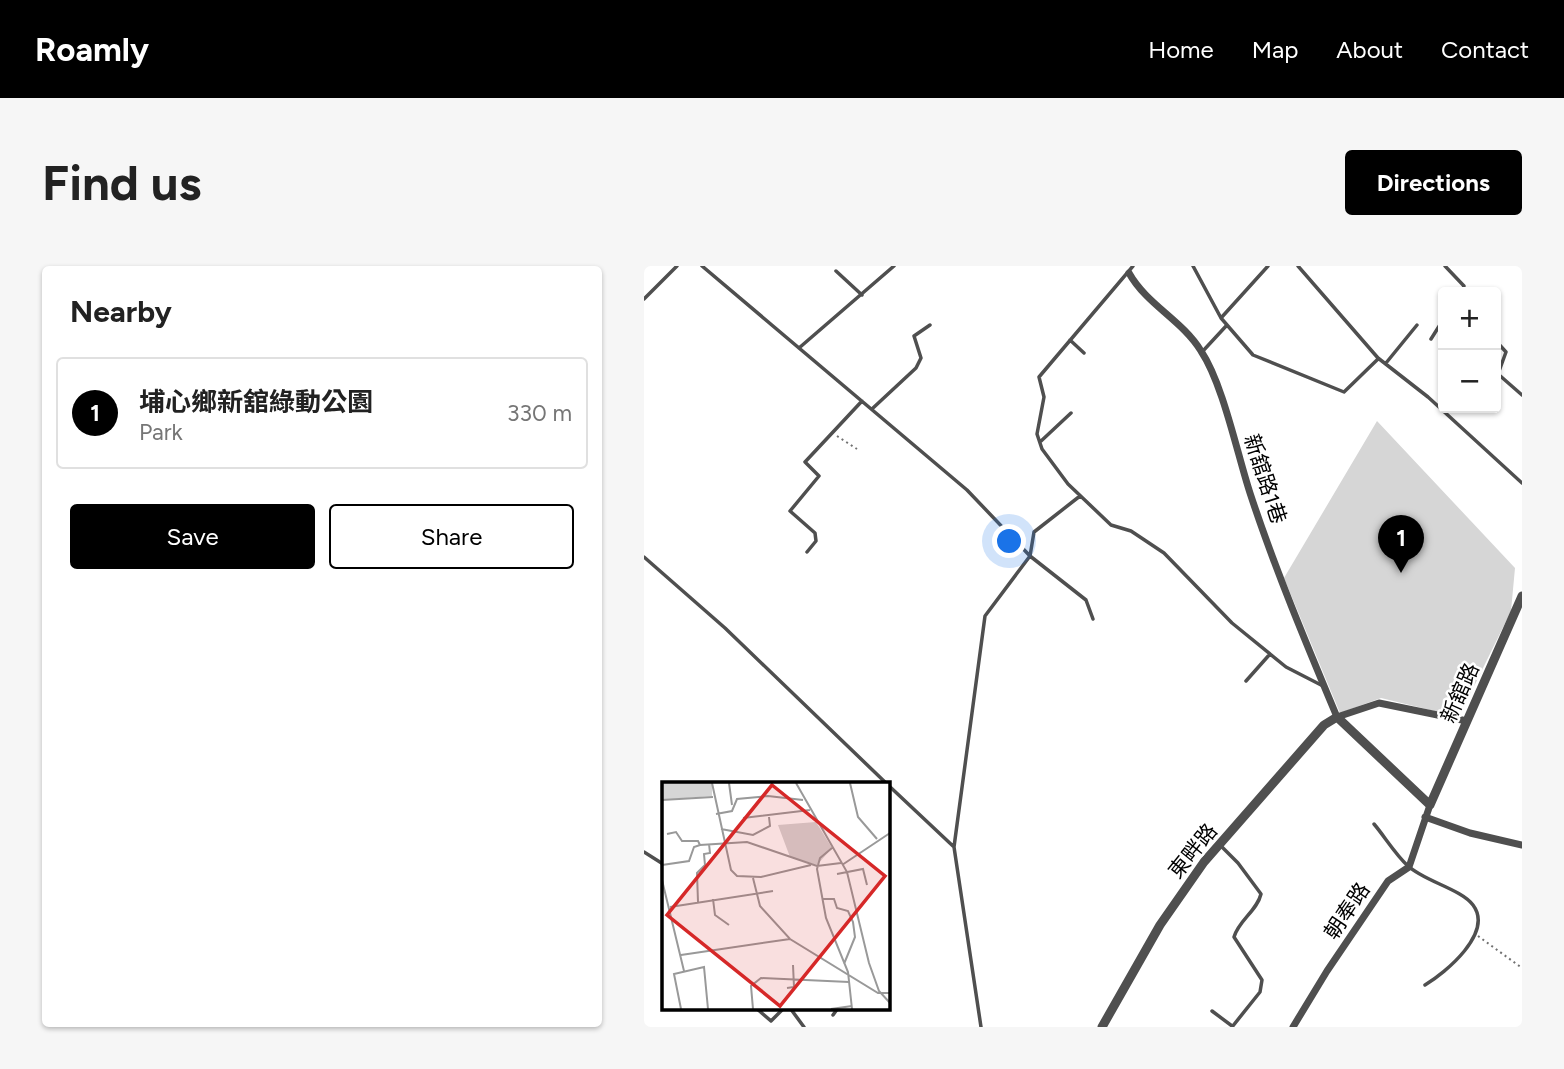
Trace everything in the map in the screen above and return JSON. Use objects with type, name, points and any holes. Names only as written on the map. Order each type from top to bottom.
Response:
[{"type":"street","name":"新舘路1巷","points":[[1131,270],[1140,292],[1183,329],[1202,352],[1226,413],[1279,581],[1337,717]]},
{"type":"street","name":"新舘路","points":[[1430,804],[1522,596]]},
{"type":"street","points":[[1409,867],[1430,804],[1337,717],[1379,703],[1467,721]]},
{"type":"street","name":"東畔路","points":[[1102,1027],[1160,925],[1204,862],[1221,846],[1276,777],[1324,725],[1337,717]]},
{"type":"street","points":[[1425,817],[1470,833],[1522,845]]},
{"type":"street","name":"朝奉路","points":[[1293,1027],[1388,881],[1409,867]]},
{"type":"lane","points":[[644,299],[677,266]]},
{"type":"lane","points":[[702,266],[967,490],[1030,556],[1086,600],[1093,620]]},
{"type":"lane","points":[[799,348],[894,266]]},
{"type":"lane","points":[[1124,266],[1131,270],[1039,377],[1044,397],[1037,425],[1040,442],[1080,496],[1111,525],[1131,531],[1164,553],[1232,623],[1286,667],[1324,687]]},
{"type":"lane","points":[[1193,266],[1221,318],[1253,355],[1344,392],[1378,358]]},
{"type":"lane","points":[[1221,318],[1268,266]]},
{"type":"lane","points":[[1298,266],[1378,358],[1428,397],[1522,483]]},
{"type":"lane","points":[[1445,266],[1464,287]]},
{"type":"lane","points":[[836,271],[862,295]]},
{"type":"lane","points":[[873,408],[916,368],[921,358],[914,336],[930,325]]},
{"type":"lane","points":[[1202,352],[1227,325]]},
{"type":"lane","points":[[1385,363],[1417,325]]},
{"type":"lane","points":[[1431,339],[1438,328]]},
{"type":"lane","points":[[1070,340],[1084,353]]},
{"type":"lane","points":[[1501,346],[1506,352],[1499,373],[1522,395]]},
{"type":"lane","points":[[807,552],[816,541],[815,533],[790,511],[819,476],[805,462],[863,401]]},
{"type":"lane","points":[[1040,442],[1071,413]]},
{"type":"lane","points":[[981,1027],[954,847],[985,616],[1030,556],[1034,532],[1080,496]]},
{"type":"lane","points":[[644,557],[725,628],[885,782]]},
{"type":"lane","points":[[1245,681],[1270,654]]},
{"type":"lane","points":[[889,786],[954,847]]},
{"type":"lane","points":[[1374,824],[1409,867],[1472,904],[1478,916],[1475,934],[1460,958],[1444,974],[1425,985]]},
{"type":"lane","points":[[1212,1011],[1232,1027],[1260,992],[1262,980],[1234,937],[1237,929],[1259,902],[1261,894],[1238,863],[1221,846]]},
{"type":"lane","points":[[644,852],[662,863]]},
{"type":"lane","points":[[758,1010],[771,1021],[782,1010]]},
{"type":"lane","points":[[791,1010],[804,1027]]},
{"type":"lane","points":[[833,1015],[837,1010]]},
{"type":"path","points":[[833,433],[857,449]]},
{"type":"path","points":[[1475,934],[1522,968]]},
{"type":"shaded area","points":[[1377,421],[1515,568],[1511,611],[1459,717],[1381,698],[1340,713],[1284,578]]},
{"type":"place","name":"埔心鄉新舘綠動公園","points":[[1401,573]]}]
